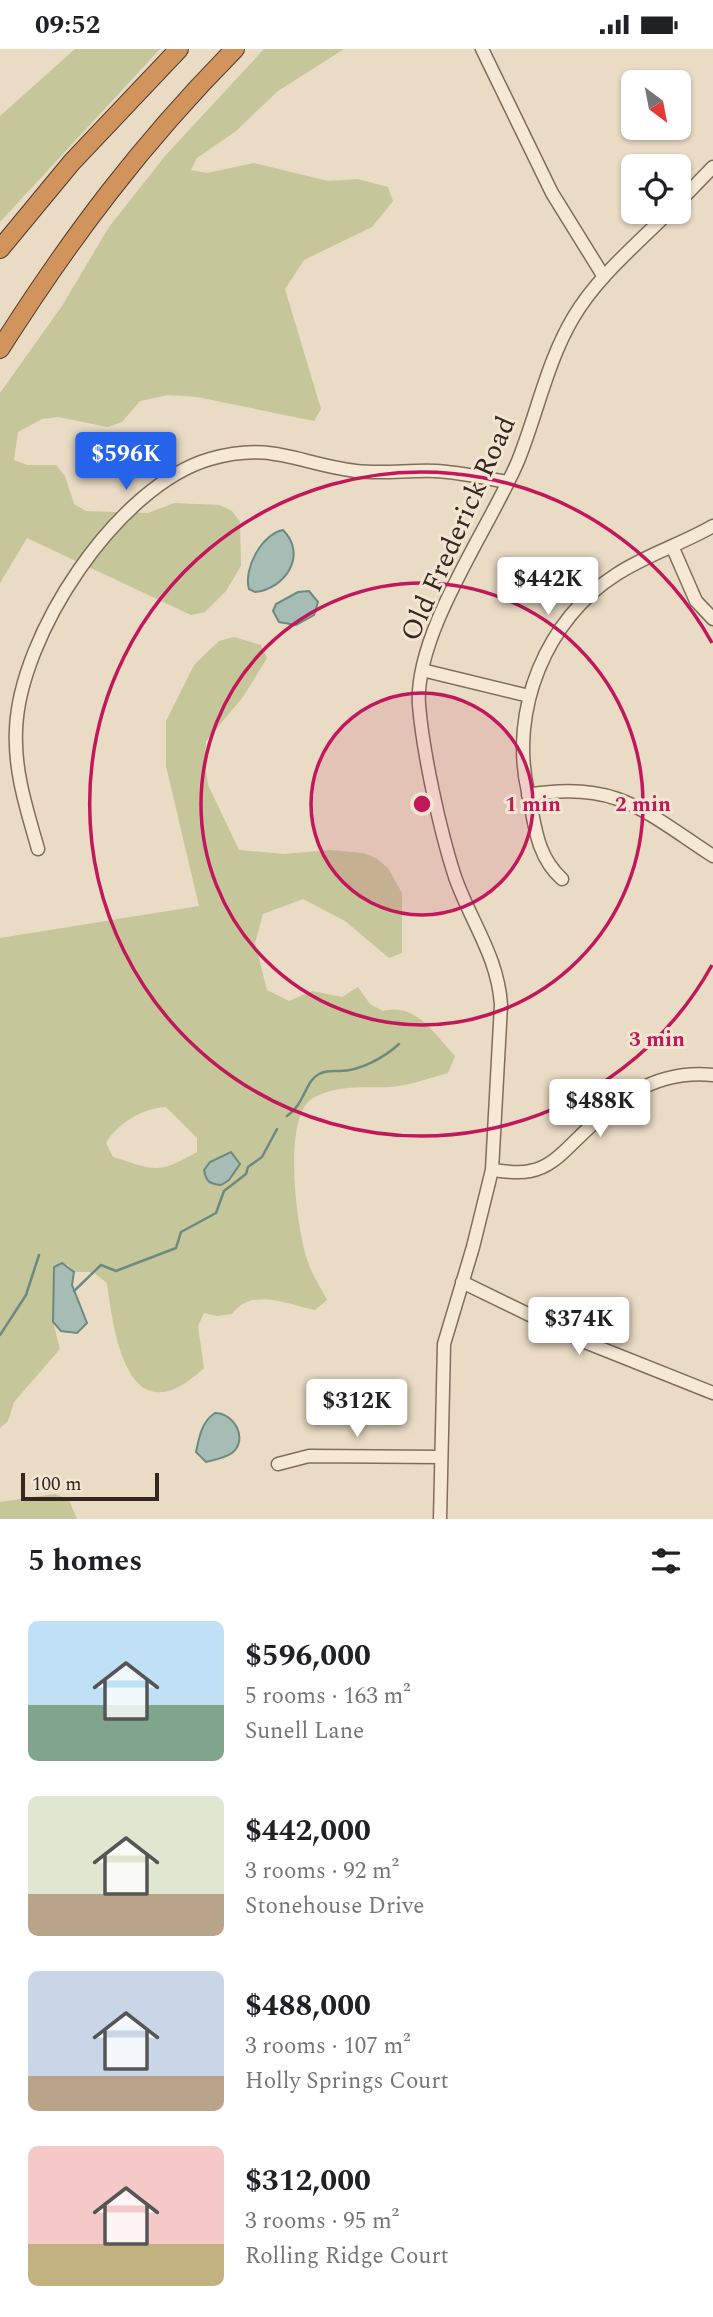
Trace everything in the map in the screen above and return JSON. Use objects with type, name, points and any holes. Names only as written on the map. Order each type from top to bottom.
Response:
[{"type":"highway","points":[[0,249],[72,162],[179,49]]},
{"type":"highway","points":[[0,349],[65,247],[106,194],[148,142],[235,49]]},
{"type":"street","points":[[482,49],[552,193],[604,277]]},
{"type":"street","points":[[691,190],[713,167]]},
{"type":"street","name":"Old Frederick Road","points":[[440,1519],[444,1344],[492,1170],[501,1030],[500,985],[491,954],[464,898],[448,850],[423,733],[419,704],[422,670],[429,641],[508,482],[564,335],[586,299],[604,277],[657,224]]},
{"type":"street","points":[[38,849],[21,792],[15,731],[26,671],[41,635],[86,558],[118,521],[142,501],[187,469],[209,459],[256,451],[279,452],[359,472],[432,471],[508,482]]},
{"type":"street","points":[[562,879],[544,860],[528,795],[522,751],[528,697],[552,642],[576,608],[616,574],[713,526]]},
{"type":"street","points":[[672,546],[696,601],[713,619]]},
{"type":"street","points":[[422,670],[528,697]]},
{"type":"street","points":[[528,795],[569,790],[600,792],[631,804],[713,856]]},
{"type":"street","points":[[492,1170],[529,1172],[548,1164],[617,1101],[640,1087],[667,1078],[713,1075]]},
{"type":"street","points":[[462,1282],[585,1342],[713,1393]]},
{"type":"street","points":[[278,1464],[309,1456],[441,1457]]},
{"type":"green space","points":[[75,49],[160,49],[0,222],[0,116]]},
{"type":"green space","points":[[264,49],[344,49],[278,91],[236,131],[197,158],[191,170],[207,173],[254,163],[328,181],[357,179],[388,187],[393,201],[372,227],[304,260],[285,289],[321,409],[314,421],[197,397],[168,395],[140,401],[122,422],[108,427],[58,417],[42,419],[18,432],[14,460],[27,465],[56,465],[65,476],[74,504],[86,511],[148,513],[174,503],[219,505],[232,511],[240,522],[241,566],[226,591],[205,612],[191,615],[27,538],[0,583],[0,393],[62,306],[109,227],[165,156]]},
{"type":"green space","points":[[234,637],[261,645],[267,658],[243,697],[206,741],[208,785],[239,850],[284,854],[330,850],[363,853],[376,858],[388,868],[402,893],[402,953],[389,958],[345,921],[303,899],[263,914],[255,943],[267,990],[289,1001],[312,991],[342,997],[358,987],[370,1004],[383,1011],[395,1009],[415,1015],[455,1056],[448,1073],[397,1086],[332,1091],[313,1098],[303,1109],[297,1127],[294,1176],[304,1247],[312,1272],[327,1300],[315,1310],[259,1299],[240,1306],[232,1314],[217,1316],[204,1313],[198,1326],[204,1368],[179,1387],[158,1392],[142,1387],[130,1372],[115,1329],[107,1283],[93,1272],[74,1272],[67,1264],[53,1322],[60,1349],[14,1402],[8,1421],[0,1428],[0,938],[199,906],[166,766],[166,721],[194,665],[219,641]],"holes":[[[166,1107],[197,1138],[197,1152],[173,1164],[156,1168],[113,1157],[106,1143],[117,1129],[132,1118],[149,1110]]]},
{"type":"green space","points":[[55,1494],[69,1500],[77,1519],[0,1519],[0,1502]]},
{"type":"shaded area","points":[[283,530],[293,550],[290,569],[276,585],[255,592],[249,589],[249,572],[256,553],[268,538]]},
{"type":"shaded area","points":[[309,591],[318,602],[314,615],[296,625],[279,622],[273,611],[276,604],[298,592]]},
{"type":"shaded area","points":[[231,1152],[240,1164],[229,1180],[221,1185],[209,1182],[204,1170],[210,1162]]},
{"type":"shaded area","points":[[62,1263],[74,1272],[72,1285],[87,1323],[77,1333],[61,1331],[53,1322],[54,1267]]},
{"type":"shaded area","points":[[215,1413],[228,1417],[233,1422],[239,1434],[239,1441],[232,1453],[206,1462],[196,1452],[204,1425]]},
{"type":"waterway","points":[[287,1116],[298,1105],[314,1077],[327,1071],[364,1066],[399,1044]]},
{"type":"waterway","points":[[74,1291],[101,1265],[116,1271],[176,1248],[181,1232],[216,1213],[224,1191],[262,1157],[277,1129]]},
{"type":"waterway","points":[[0,1335],[26,1295],[39,1255]]}]
